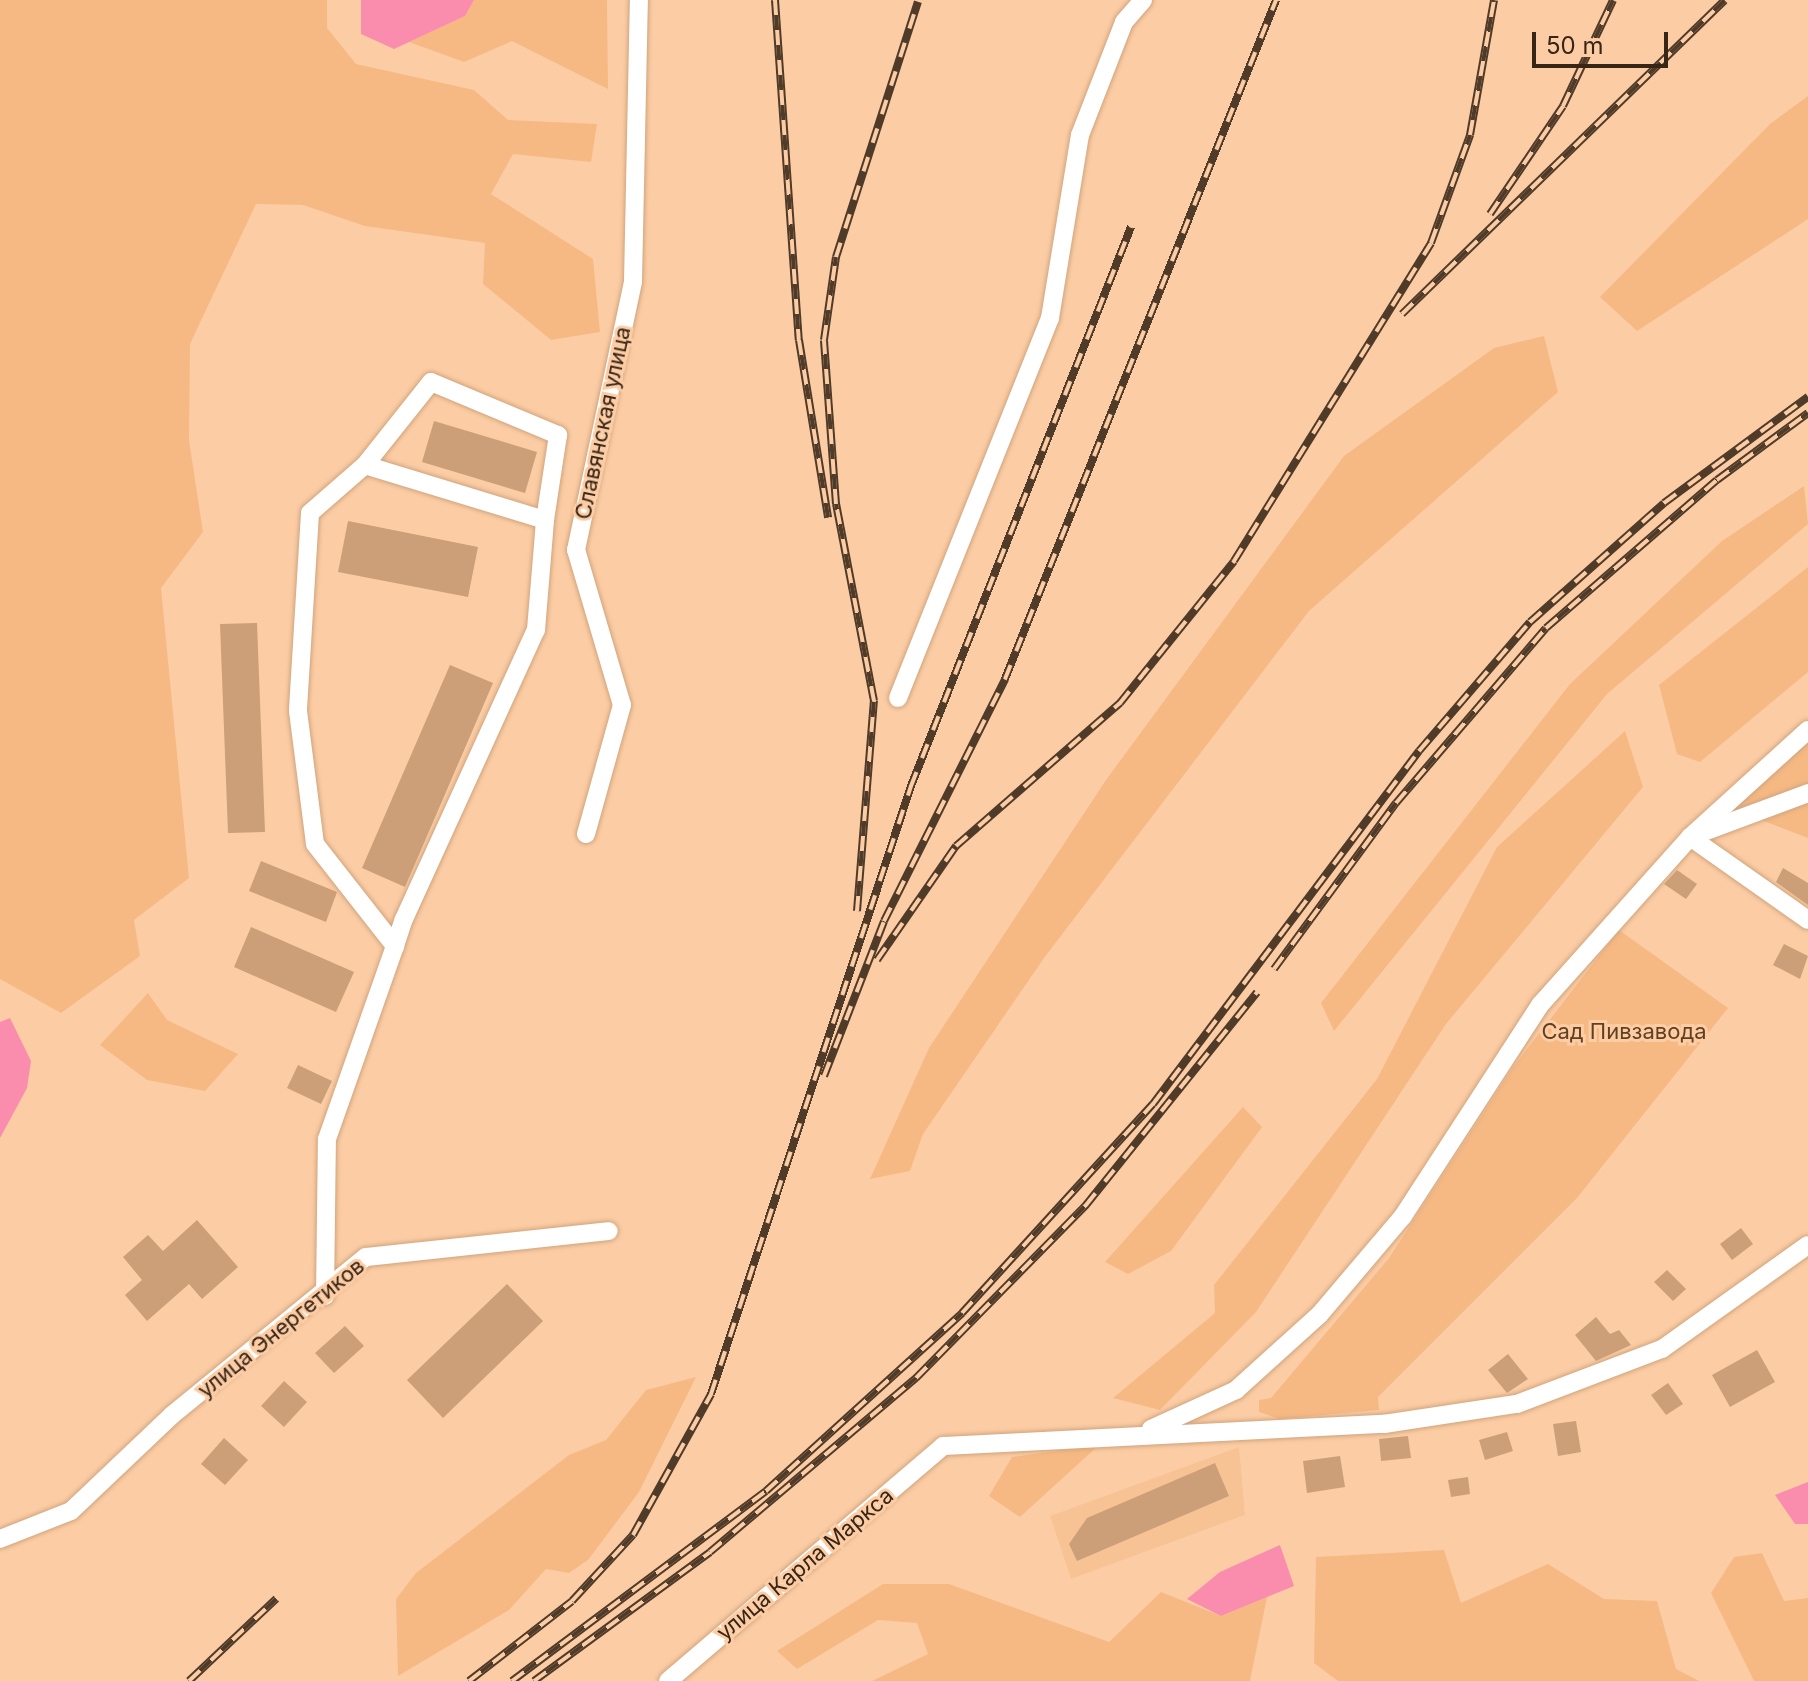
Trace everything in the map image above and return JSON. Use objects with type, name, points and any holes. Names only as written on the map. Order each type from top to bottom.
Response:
[{"type":"street","name":"Славянская улица","points":[[586,834],[622,705],[576,550],[633,281],[639,0]]},
{"type":"street","points":[[898,698],[1050,318],[1080,135],[1124,22],[1143,0]]},
{"type":"street","points":[[325,1296],[327,1139],[395,946],[536,630],[545,520],[558,435],[431,382],[365,465],[310,513],[298,711],[315,844],[395,946]]},
{"type":"street","points":[[365,465],[545,520]]},
{"type":"street","points":[[1145,1432],[1236,1390],[1320,1314],[1403,1216],[1540,1005],[1690,837],[1808,730]]},
{"type":"street","points":[[1690,837],[1808,793]]},
{"type":"street","points":[[1690,837],[1808,920]]},
{"type":"street","name":"улица Энергетиков","points":[[0,1539],[71,1511],[172,1415],[325,1296],[366,1257],[609,1231]]},
{"type":"street","points":[[1145,1432],[1384,1424],[1517,1404],[1662,1349],[1808,1245]]},
{"type":"street","name":"улица Карла Маркса","points":[[668,1681],[943,1446],[1145,1432]]},
{"type":"shaded area","points":[[361,0],[474,0],[465,16],[394,49],[361,34]]},
{"type":"shaded area","points":[[10,1018],[31,1061],[27,1088],[0,1138],[0,1022]]},
{"type":"shaded area","points":[[1239,1447],[1245,1515],[1071,1579],[1050,1516]]},
{"type":"shaded area","points":[[1808,1482],[1808,1524],[1795,1524],[1775,1495]]},
{"type":"shaded area","points":[[1280,1545],[1294,1586],[1221,1616],[1187,1599],[1220,1572]]},
{"type":"green space","points":[[0,0],[327,0],[327,28],[356,64],[474,90],[508,120],[597,124],[591,162],[513,154],[491,194],[593,259],[600,332],[551,340],[483,284],[485,243],[365,226],[303,205],[256,204],[190,344],[189,440],[203,532],[161,588],[189,878],[134,920],[140,956],[61,1013],[0,979]]},
{"type":"green space","points":[[474,0],[607,0],[608,89],[512,41],[464,62],[409,42],[465,16]]},
{"type":"green space","points":[[1808,96],[1808,219],[1637,331],[1600,297],[1770,124]]},
{"type":"green space","points":[[1544,336],[1558,392],[1309,611],[1044,958],[923,1134],[910,1171],[870,1179],[929,1048],[1106,780],[1344,456],[1494,348]]},
{"type":"green space","points":[[1804,486],[1808,524],[1607,694],[1334,1031],[1321,1003],[1570,684],[1722,541]]},
{"type":"green space","points":[[1808,567],[1808,672],[1700,762],[1677,754],[1659,685]]},
{"type":"green space","points":[[1625,731],[1643,787],[1446,1024],[1256,1312],[1160,1410],[1113,1398],[1215,1313],[1214,1285],[1377,1079],[1497,847]]},
{"type":"green space","points":[[1808,739],[1808,838],[1728,807]]},
{"type":"green space","name":"Сад Пивзавода","points":[[1619,930],[1728,1008],[1577,1198],[1378,1397],[1379,1410],[1280,1419],[1259,1412],[1259,1400],[1271,1398],[1389,1258],[1514,1066]]},
{"type":"green space","points":[[148,993],[167,1020],[238,1054],[205,1091],[147,1080],[100,1045]]},
{"type":"green space","points":[[1243,1107],[1262,1127],[1171,1251],[1128,1274],[1105,1262]]},
{"type":"green space","points":[[696,1377],[639,1492],[588,1560],[569,1573],[546,1569],[509,1610],[398,1676],[396,1599],[416,1573],[569,1455],[606,1440],[646,1390]]},
{"type":"green space","points":[[1099,1445],[1020,1517],[989,1496],[1012,1457]]},
{"type":"green space","points":[[1444,1550],[1461,1603],[1548,1564],[1604,1599],[1657,1601],[1676,1669],[1699,1681],[1338,1681],[1314,1663],[1316,1557]]},
{"type":"green space","points":[[1762,1553],[1784,1601],[1808,1598],[1808,1681],[1754,1681],[1711,1593],[1734,1557]]},
{"type":"green space","points":[[883,1584],[949,1584],[1109,1642],[1161,1592],[1221,1616],[1267,1597],[1250,1681],[872,1681],[928,1654],[917,1623],[878,1620],[797,1669],[777,1651]]},
{"type":"building","points":[[434,421],[537,452],[525,493],[422,462]]},
{"type":"building","points":[[348,521],[478,547],[468,597],[338,572]]},
{"type":"building","points":[[257,623],[265,832],[228,833],[220,624]]},
{"type":"building","points":[[450,665],[493,683],[405,887],[362,868]]},
{"type":"building","points":[[261,861],[337,892],[326,922],[249,891]]},
{"type":"building","points":[[1783,868],[1808,883],[1808,905],[1776,882]]},
{"type":"building","points":[[1677,870],[1697,884],[1686,899],[1664,884]]},
{"type":"building","points":[[251,927],[354,972],[336,1012],[234,967]]},
{"type":"building","points":[[1784,944],[1808,956],[1800,979],[1773,965]]},
{"type":"building","points":[[298,1065],[332,1081],[321,1104],[287,1088]]},
{"type":"building","points":[[197,1220],[238,1267],[202,1299],[189,1284],[147,1321],[125,1295],[142,1280],[123,1257],[148,1235],[163,1251]]},
{"type":"building","points":[[1741,1228],[1753,1244],[1732,1260],[1720,1244]]},
{"type":"building","points":[[1667,1270],[1686,1289],[1673,1301],[1654,1282]]},
{"type":"building","points":[[507,1284],[543,1321],[443,1418],[407,1380]]},
{"type":"building","points":[[1596,1317],[1610,1334],[1619,1330],[1631,1345],[1596,1361],[1575,1335]]},
{"type":"building","points":[[345,1326],[364,1346],[334,1373],[315,1353]]},
{"type":"building","points":[[1757,1350],[1775,1382],[1730,1407],[1712,1375]]},
{"type":"building","points":[[1508,1354],[1528,1379],[1507,1393],[1488,1370]]},
{"type":"building","points":[[284,1381],[307,1402],[284,1427],[261,1406]]},
{"type":"building","points":[[1668,1383],[1683,1404],[1666,1415],[1651,1395]]},
{"type":"building","points":[[1576,1421],[1581,1452],[1558,1456],[1553,1424]]},
{"type":"building","points":[[1507,1432],[1513,1451],[1485,1460],[1479,1440]]},
{"type":"building","points":[[1408,1436],[1411,1458],[1381,1461],[1379,1439]]},
{"type":"building","points":[[224,1438],[248,1460],[225,1485],[201,1464]]},
{"type":"building","points":[[1340,1456],[1345,1487],[1307,1493],[1303,1461]]},
{"type":"building","points":[[1215,1463],[1229,1496],[1077,1561],[1069,1544],[1087,1518]]},
{"type":"building","points":[[1468,1477],[1470,1494],[1451,1497],[1448,1480]]},
{"type":"railway","points":[[775,0],[799,340],[828,518]]},
{"type":"railway","points":[[824,1076],[884,921],[1005,679],[1276,0]]},
{"type":"railway","points":[[877,960],[956,846],[1120,703],[1234,561],[1431,243],[1470,135],[1494,0]]},
{"type":"railway","points":[[1490,214],[1563,106],[1613,0]]},
{"type":"railway","points":[[1402,314],[1725,0]]},
{"type":"railway","points":[[857,911],[874,701],[836,504],[824,340],[836,257],[918,2]]},
{"type":"railway","points":[[469,1681],[572,1601],[633,1535],[711,1394],[911,786],[1131,227]]},
{"type":"railway","points":[[512,1681],[766,1491],[962,1313],[1153,1104],[1419,751],[1530,622],[1664,503],[1808,397]]},
{"type":"railway","points":[[1274,969],[1396,803],[1546,628],[1717,480],[1808,413]]},
{"type":"railway","points":[[534,1681],[710,1552],[916,1378],[1086,1205],[1257,992]]},
{"type":"railway","points":[[189,1681],[276,1599]]}]
